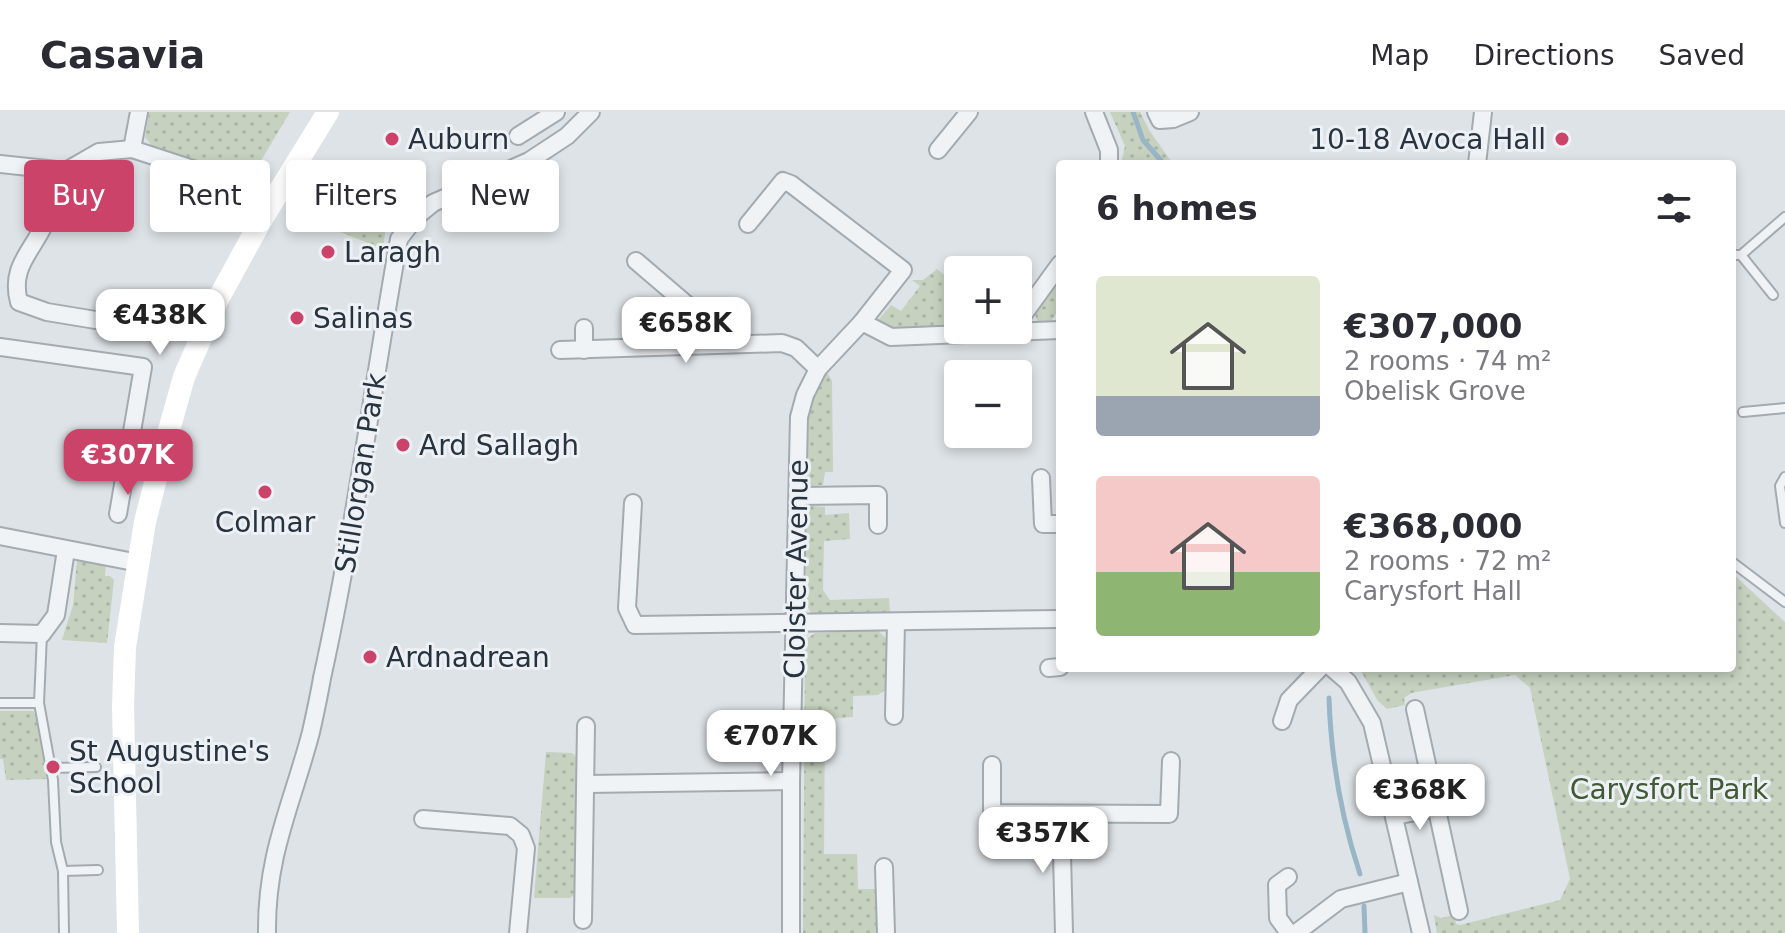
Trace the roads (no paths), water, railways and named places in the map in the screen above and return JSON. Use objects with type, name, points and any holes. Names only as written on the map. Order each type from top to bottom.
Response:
[{"type":"main road","points":[[270,207],[328,112]]},
{"type":"main road","points":[[128,933],[123,706],[125,647],[145,522],[184,377],[217,301],[256,232]]},
{"type":"street","points":[[132,149],[139,112]]},
{"type":"street","points":[[518,136],[556,112]]},
{"type":"street","name":"Stillorgan Park","points":[[267,933],[266,901],[280,828],[311,733],[339,603],[399,239],[416,217],[433,203],[529,161],[567,136],[591,112]]},
{"type":"street","points":[[1094,112],[1109,150],[1109,160]]},
{"type":"street","points":[[1156,112],[1160,120],[1190,112]]},
{"type":"street","points":[[1477,160],[1483,112]]},
{"type":"street","points":[[938,150],[961,115]]},
{"type":"street","points":[[85,160],[99,152],[132,149],[166,160]]},
{"type":"street","points":[[0,164],[24,167]]},
{"type":"street","name":"Cloister Avenue","points":[[748,224],[783,181],[903,270],[862,322],[818,369],[805,395],[799,417],[791,933]]},
{"type":"street","points":[[40,232],[18,269],[15,286],[19,302],[47,312],[150,329]]},
{"type":"street","points":[[636,261],[698,314],[706,344]]},
{"type":"street","points":[[1032,304],[1056,270]]},
{"type":"street","points":[[862,322],[891,337],[944,333]]},
{"type":"street","points":[[584,328],[584,350]]},
{"type":"street","points":[[1032,329],[1056,330]]},
{"type":"street","points":[[560,350],[782,343],[796,348],[818,369]]},
{"type":"street","points":[[0,347],[143,367],[118,514]]},
{"type":"street","points":[[1041,478],[1043,524],[1056,524]]},
{"type":"street","points":[[799,496],[878,495],[878,525]]},
{"type":"street","points":[[633,503],[627,608],[635,625],[1056,619]]},
{"type":"street","points":[[0,536],[139,563]]},
{"type":"street","points":[[0,633],[42,634],[56,615],[66,550]]},
{"type":"street","points":[[894,716],[896,622]]},
{"type":"street","points":[[1282,721],[1289,700],[1316,672]]},
{"type":"street","points":[[1337,672],[1348,682],[1372,723],[1421,933]]},
{"type":"street","points":[[1415,709],[1459,911]]},
{"type":"street","points":[[583,920],[586,726]]},
{"type":"street","points":[[992,765],[992,813],[1169,814],[1171,761]]},
{"type":"street","points":[[586,784],[791,781]]},
{"type":"street","points":[[1395,816],[1436,808]]},
{"type":"street","points":[[1061,815],[1064,933]]},
{"type":"street","points":[[423,819],[510,826],[521,835],[526,848],[518,933]]},
{"type":"street","points":[[884,867],[886,933]]},
{"type":"street","points":[[1288,877],[1277,885],[1278,918],[1289,933]]},
{"type":"street","points":[[1296,933],[1341,899],[1409,882]]},
{"type":"lane","points":[[1773,295],[1737,255],[1785,217]]},
{"type":"lane","points":[[1743,412],[1785,408]]},
{"type":"lane","points":[[1785,477],[1780,486],[1785,523]]},
{"type":"lane","points":[[1736,565],[1785,602]]},
{"type":"lane","points":[[42,634],[39,703],[51,768],[56,842],[63,871],[64,933]]},
{"type":"lane","points":[[0,703],[39,703]]},
{"type":"lane","points":[[51,768],[96,767]]},
{"type":"lane","points":[[63,871],[98,870]]},
{"type":"waterway","points":[[1133,112],[1143,140],[1160,160]]},
{"type":"waterway","points":[[1329,698],[1338,787],[1360,874]]},
{"type":"waterway","points":[[1364,906],[1365,933]]},
{"type":"place","name":"Auburn","points":[[392,139]]},
{"type":"place","name":"10-18 Avoca Hall","points":[[1562,139]]},
{"type":"place","name":"Laragh","points":[[328,252]]},
{"type":"place","name":"Salinas","points":[[297,318]]},
{"type":"place","name":"Ard Sallagh","points":[[403,445]]},
{"type":"place","name":"Colmar","points":[[265,492]]},
{"type":"place","name":"Ardnadrean","points":[[370,657]]},
{"type":"place","name":"St Augustine's School","points":[[53,767]]},
{"type":"park label","name":"Carysfort Park","points":[[1669,789]]}]
